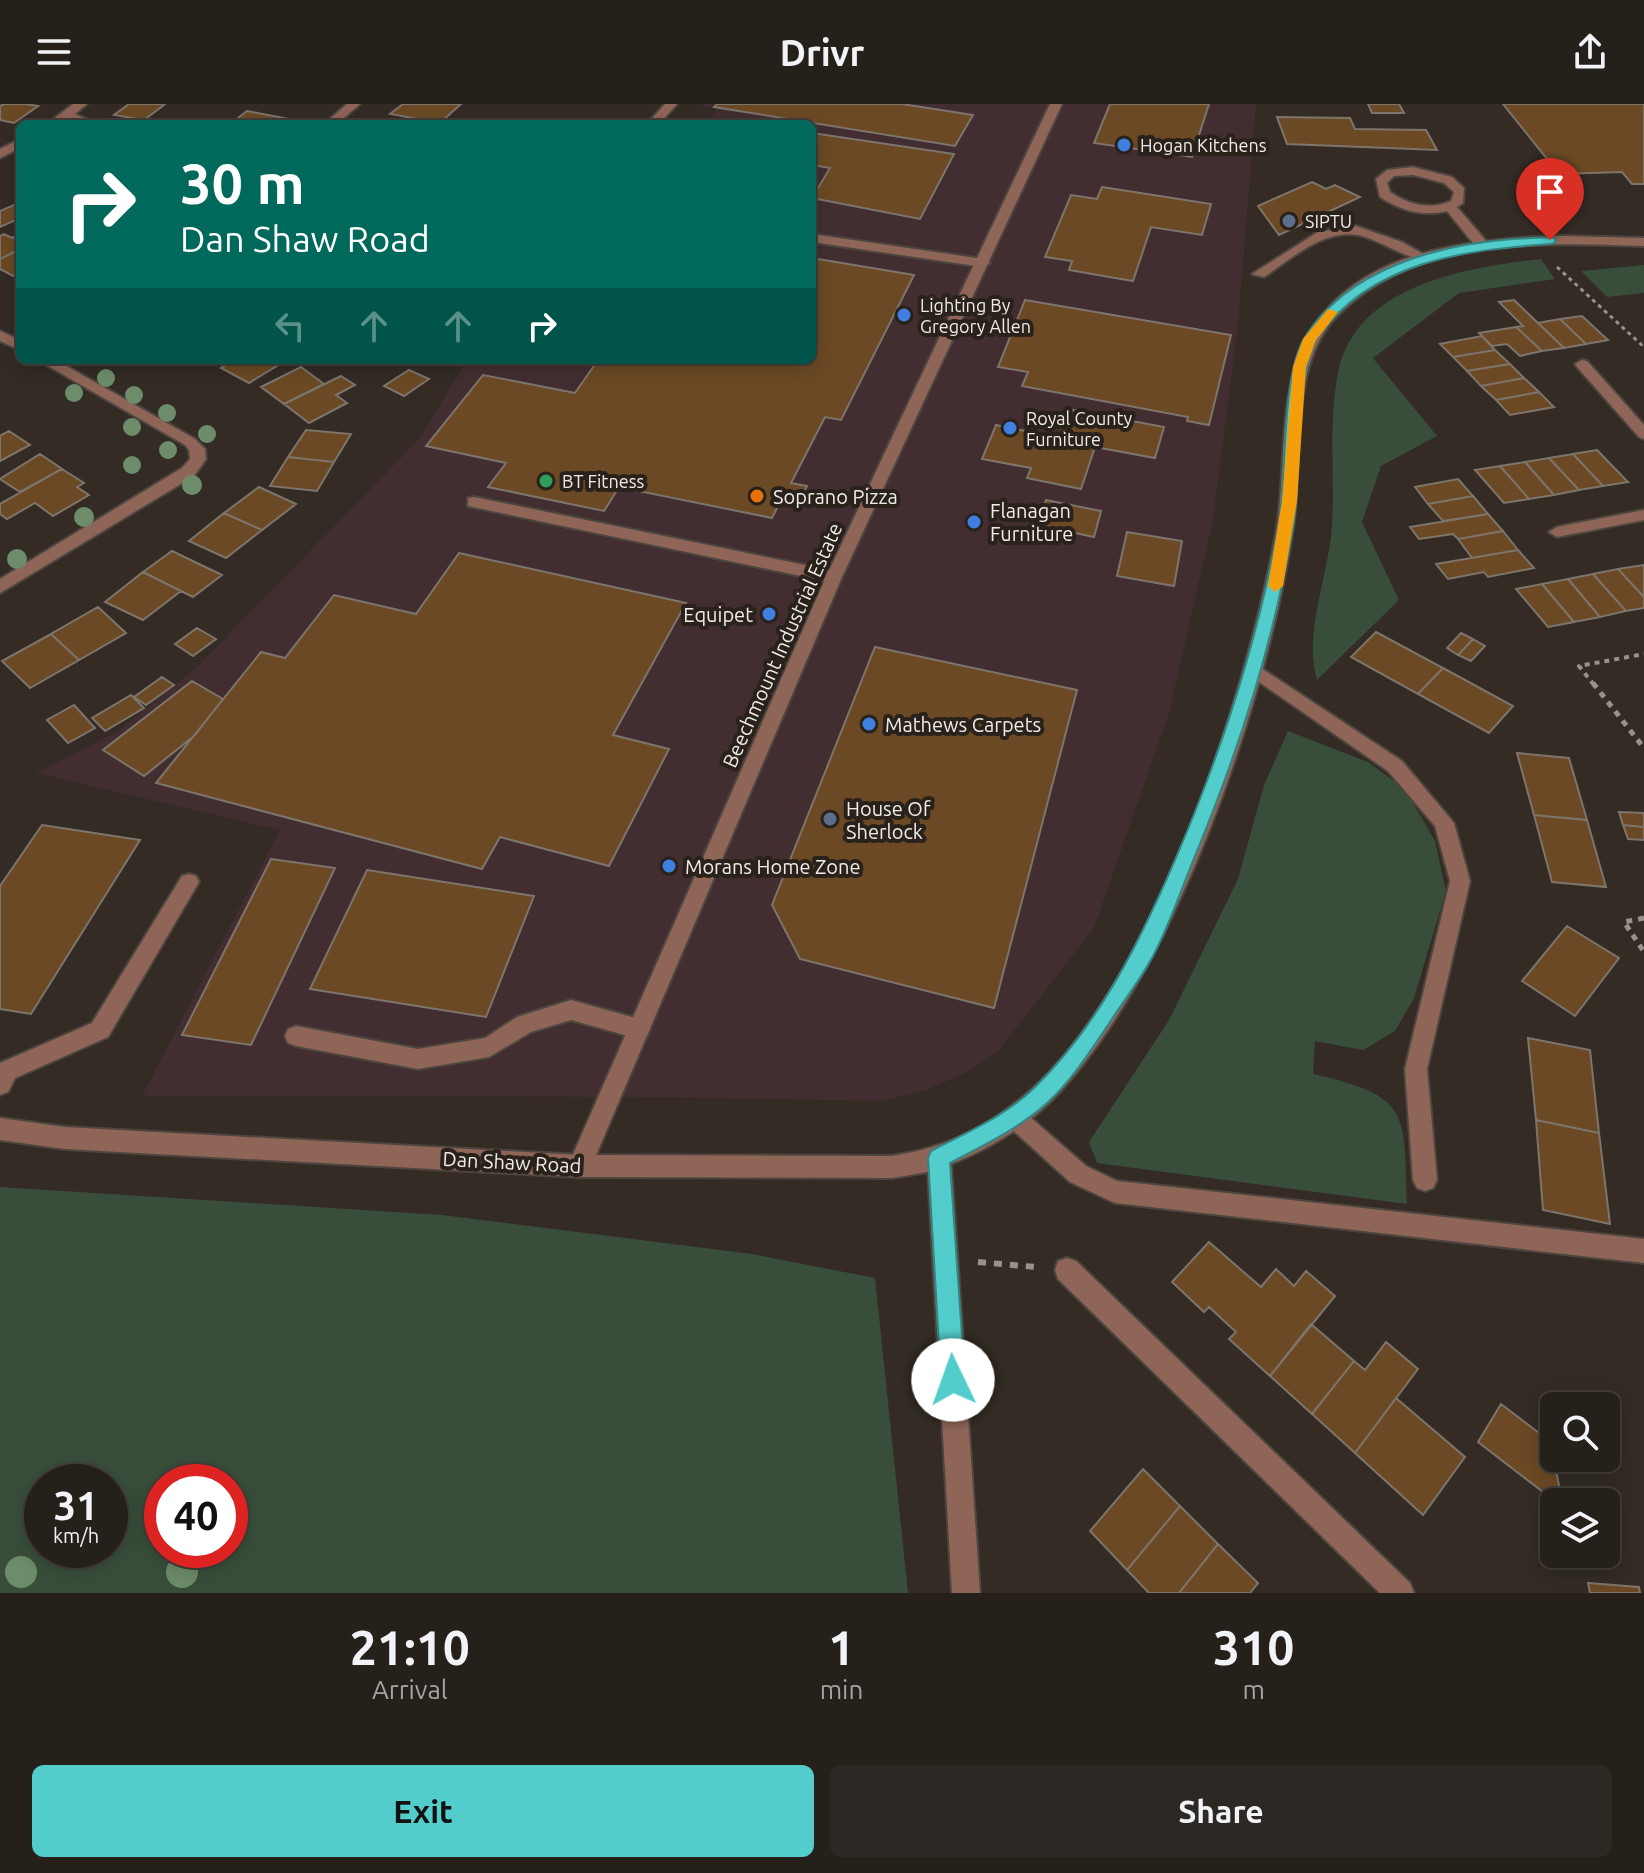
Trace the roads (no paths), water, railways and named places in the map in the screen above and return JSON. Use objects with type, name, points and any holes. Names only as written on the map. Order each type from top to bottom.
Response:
[{"type":"street","points":[[59,120],[81,104]]},
{"type":"street","points":[[335,120],[354,104]]},
{"type":"street","points":[[657,120],[671,104]]},
{"type":"street","name":"Beechmount Industrial Estate","points":[[580,1166],[834,577],[1056,104]]},
{"type":"street","points":[[67,115],[81,120]]},
{"type":"street","points":[[1401,171],[1437,175],[1460,191],[1457,203],[1450,207],[1428,210],[1402,205],[1384,194],[1380,182],[1391,173],[1401,171]]},
{"type":"street","points":[[1450,207],[1482,245]]},
{"type":"street","points":[[1259,274],[1319,236],[1347,227],[1369,230],[1425,259]]},
{"type":"street","points":[[816,239],[983,263]]},
{"type":"street","name":"Dan Shaw Road","points":[[0,1129],[65,1138],[580,1166],[892,1167],[939,1158],[1014,1117],[1042,1094],[1076,1055],[1145,952],[1220,775],[1255,670],[1288,515],[1300,367],[1310,339],[1329,314],[1352,294],[1381,276],[1425,259],[1482,245],[1567,240],[1644,242]]},
{"type":"street","points":[[0,587],[188,472],[198,459],[197,449],[190,442],[52,364]]},
{"type":"street","points":[[1582,364],[1644,434]]},
{"type":"street","points":[[474,502],[834,577]]},
{"type":"street","points":[[1557,532],[1644,515]]},
{"type":"street","points":[[1255,670],[1395,766],[1444,823],[1460,881],[1416,1069],[1425,1180]]},
{"type":"street","points":[[0,1085],[7,1071],[100,1030],[189,882]]},
{"type":"street","points":[[296,1036],[418,1059],[489,1047],[525,1024],[571,1010],[639,1029]]},
{"type":"street","points":[[1014,1117],[1078,1174],[1115,1192],[1644,1251]]},
{"type":"street","points":[[939,1158],[966,1593]]},
{"type":"street","points":[[1067,1270],[1400,1593]]},
{"type":"place","name":"Hogan Kitchens","points":[[1124,145]]},
{"type":"place","name":"SIPTU","points":[[1289,221]]},
{"type":"place","name":"Lighting By Gregory Allen","points":[[904,315]]},
{"type":"place","name":"Royal County Furniture","points":[[1010,428]]},
{"type":"place","name":"BT Fitness","points":[[546,481]]},
{"type":"place","name":"Soprano Pizza","points":[[757,496]]},
{"type":"place","name":"Flanagan Furniture","points":[[974,522]]},
{"type":"place","name":"Equipet","points":[[769,614]]},
{"type":"place","name":"Mathews Carpets","points":[[869,724]]},
{"type":"place","name":"House Of Sherlock","points":[[830,819]]},
{"type":"place","name":"Morans Home Zone","points":[[669,866]]}]
